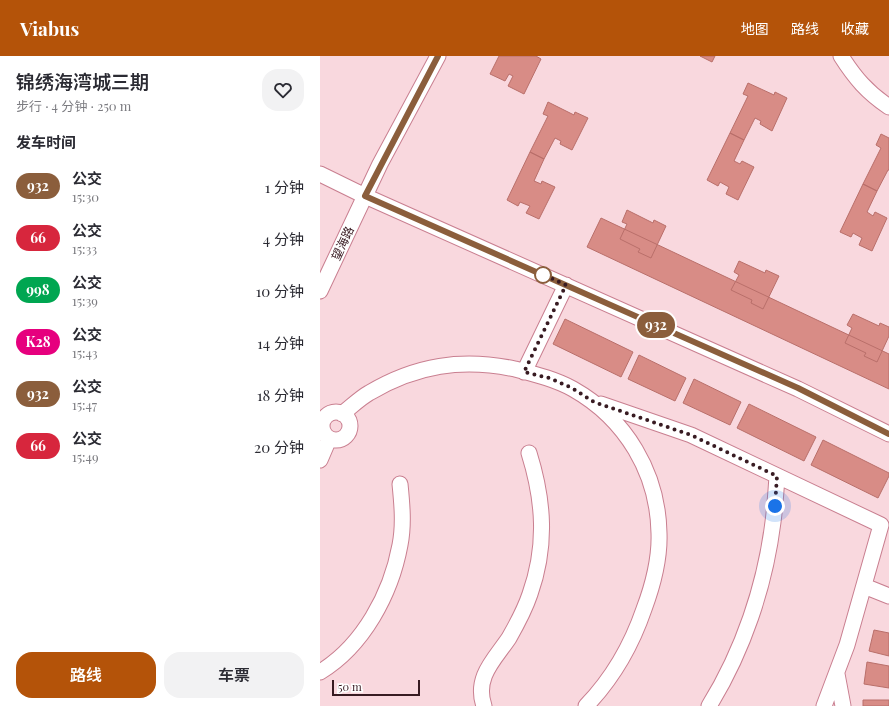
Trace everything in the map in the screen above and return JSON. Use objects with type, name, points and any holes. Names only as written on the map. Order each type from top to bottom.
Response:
[{"type":"street","name":"望海路","points":[[320,291],[365,196],[438,56]]},
{"type":"street","points":[[840,56],[855,77],[875,98],[889,107]]},
{"type":"street","points":[[320,174],[365,196],[798,388],[889,434]]},
{"type":"street","points":[[524,372],[566,285]]},
{"type":"street","points":[[320,460],[324,432],[323,424],[325,418],[330,413],[397,378],[428,368],[460,363],[492,365],[555,380],[572,388],[594,402],[613,419],[629,438],[642,460],[652,484],[657,509],[659,534],[657,560],[652,583],[640,620],[627,649],[610,676],[586,706]]},
{"type":"street","points":[[594,402],[691,435],[881,525],[854,623],[837,674],[824,706]]},
{"type":"street","points":[[324,432],[337,440],[344,438],[349,433],[350,425],[348,418],[330,413]]},
{"type":"street","points":[[484,706],[482,702],[482,686],[486,670],[509,638],[521,617],[537,571],[541,548],[541,500],[529,453]]},
{"type":"street","points":[[709,706],[737,653],[753,611],[765,567],[771,537],[777,476]]},
{"type":"street","points":[[320,672],[347,650],[366,627],[382,601],[393,573],[400,544],[403,514],[400,484]]},
{"type":"street","points":[[864,586],[889,596]]},
{"type":"street","points":[[837,674],[843,706]]},
{"type":"building","points":[[499,56],[536,56],[541,59],[524,94],[508,86],[513,76],[509,74],[505,81],[490,74]]},
{"type":"building","points":[[700,56],[715,56],[712,62]]},
{"type":"building","points":[[748,83],[774,95],[775,92],[787,98],[772,131],[760,124],[761,121],[755,118],[744,140],[730,133],[748,96],[743,94]]},
{"type":"building","points":[[548,102],[574,115],[575,112],[588,118],[572,150],[560,144],[561,141],[555,138],[544,159],[530,152],[548,116],[543,114]]},
{"type":"building","points":[[730,133],[744,140],[734,161],[740,164],[742,161],[754,167],[738,200],[726,194],[729,187],[720,182],[718,186],[707,180]]},
{"type":"building","points":[[881,134],[889,138],[889,170],[877,191],[863,184],[881,148],[876,145]]},
{"type":"building","points":[[530,152],[544,159],[534,181],[541,184],[542,181],[555,187],[539,219],[526,213],[530,206],[520,202],[518,206],[507,200]]},
{"type":"building","points":[[863,184],[877,191],[867,212],[873,216],[875,212],[887,218],[872,251],[859,245],[862,238],[853,233],[851,237],[840,232]]},
{"type":"building","points":[[627,210],[653,223],[654,220],[666,226],[651,258],[638,252],[640,249],[620,239],[627,224],[622,222]]},
{"type":"building","points":[[601,218],[889,354],[889,389],[587,247]]},
{"type":"building","points":[[739,261],[765,273],[766,270],[779,276],[763,309],[751,303],[752,300],[731,290],[739,275],[734,272]]},
{"type":"building","points":[[853,314],[879,326],[880,323],[889,327],[889,336],[877,362],[864,356],[866,353],[845,343],[852,328],[847,325]]},
{"type":"building","points":[[565,319],[633,352],[621,377],[553,344]]},
{"type":"building","points":[[639,355],[686,378],[675,401],[628,379]]},
{"type":"building","points":[[694,379],[741,402],[730,425],[683,403]]},
{"type":"building","points":[[749,404],[816,437],[804,461],[737,428]]},
{"type":"building","points":[[823,440],[889,473],[889,476],[878,498],[811,465]]},
{"type":"building","points":[[874,630],[889,633],[889,656],[869,651]]},
{"type":"building","points":[[867,662],[889,666],[889,688],[864,684]]},
{"type":"building","points":[[863,700],[889,700],[889,706],[863,706]]},
{"type":"bus line","name":"932","points":[[438,56],[380,164],[365,196],[798,388],[889,434]]},
{"type":"route","points":[[543,275],[538,272],[566,285],[524,372],[549,378],[572,388],[594,402],[691,435],[777,476],[775,506]]}]
